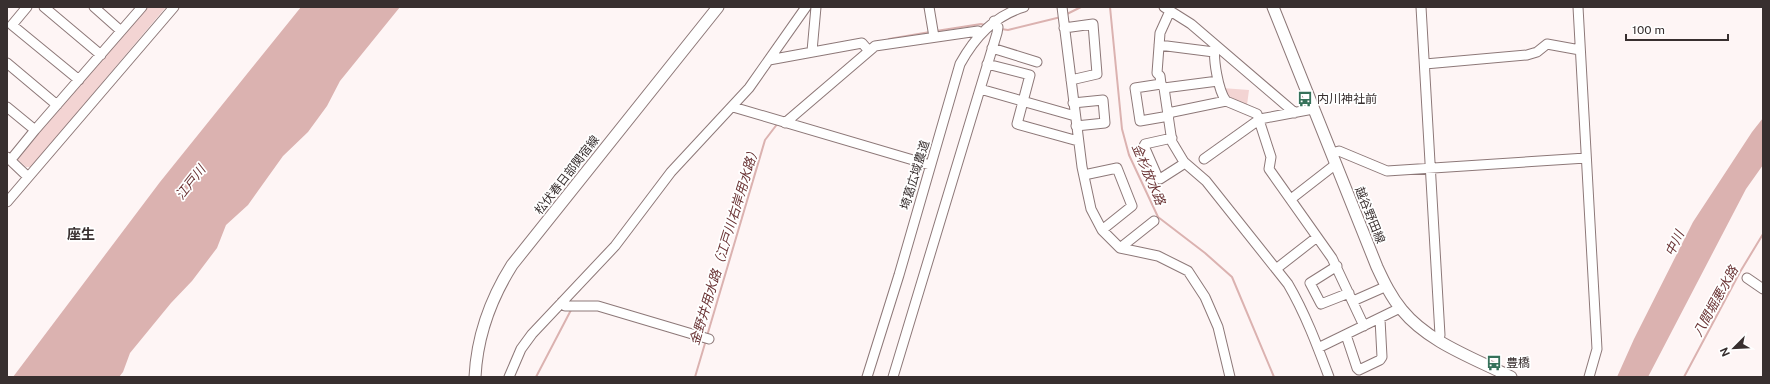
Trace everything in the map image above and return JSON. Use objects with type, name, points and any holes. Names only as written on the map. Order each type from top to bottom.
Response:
[{"type":"main road","name":"松伏春日部関宿線","points":[[475,377],[478,345],[484,323],[492,301],[512,265],[718,7]]},
{"type":"main road","name":"越谷野田線","points":[[1273,7],[1377,267],[1386,286],[1400,308],[1418,326],[1438,340],[1511,377]]},
{"type":"street","points":[[27,7],[12,25],[79,80]]},
{"type":"street","points":[[44,7],[101,55]]},
{"type":"street","points":[[94,7],[122,31]]},
{"type":"street","points":[[28,177],[10,157],[36,130],[141,7]]},
{"type":"street","points":[[7,202],[174,7]]},
{"type":"street","points":[[509,377],[522,349],[532,334],[615,246],[671,172],[733,107],[769,60],[806,7]]},
{"type":"street","points":[[812,51],[816,7]]},
{"type":"street","points":[[929,7],[934,34]]},
{"type":"street","name":"埼葛広域農道","points":[[867,377],[960,64],[969,48],[981,33],[996,27],[1006,13],[1024,7]]},
{"type":"street","points":[[1062,7],[1078,141],[1091,209],[1102,230],[1120,248],[1158,256],[1188,271],[1206,297],[1218,327],[1230,377]]},
{"type":"street","points":[[1421,7],[1432,169],[1440,335],[1438,340]]},
{"type":"street","points":[[1578,7],[1597,349],[1589,377]]},
{"type":"street","points":[[1295,113],[1215,49],[1192,24],[1167,9],[1158,45],[1157,73],[1160,76],[1163,86],[1172,142],[1185,163],[1206,181],[1276,269],[1296,297],[1329,377]]},
{"type":"street","points":[[1064,28],[1093,24],[1097,74],[1070,80]]},
{"type":"street","points":[[893,377],[988,64],[996,27]]},
{"type":"street","points":[[782,122],[867,49],[934,34],[978,30],[981,33]]},
{"type":"street","points":[[769,60],[862,43],[867,49]]},
{"type":"street","points":[[1425,64],[1527,55],[1538,52],[1546,44],[1580,50]]},
{"type":"street","points":[[1158,45],[1215,49]]},
{"type":"street","points":[[992,48],[1037,62]]},
{"type":"street","points":[[1215,49],[1218,81],[1226,101]]},
{"type":"street","points":[[7,63],[57,105]]},
{"type":"street","points":[[988,64],[1030,75],[1017,124],[1078,141]]},
{"type":"street","points":[[1218,81],[1135,88],[1140,121],[1226,101],[1257,114],[1260,119],[1271,157],[1269,169],[1337,266],[1364,326]]},
{"type":"street","points":[[980,89],[1075,116]]},
{"type":"street","points":[[1074,104],[1103,100],[1105,123],[1076,126]]},
{"type":"street","points":[[7,107],[36,130]]},
{"type":"street","points":[[733,107],[930,165]]},
{"type":"street","points":[[1204,159],[1260,119],[1313,109]]},
{"type":"street","points":[[1172,138],[1145,144],[1144,146],[1158,178],[1160,179],[1185,163]]},
{"type":"street","points":[[1332,153],[1339,151],[1387,171],[1586,158]]},
{"type":"street","points":[[1291,199],[1336,164]]},
{"type":"street","points":[[1084,175],[1117,168],[1132,206],[1102,230]]},
{"type":"street","points":[[1120,248],[1154,221]]},
{"type":"street","points":[[1276,269],[1317,236]]},
{"type":"street","points":[[1337,266],[1310,283],[1321,304],[1351,297],[1386,286]]},
{"type":"street","points":[[1747,278],[1763,289]]},
{"type":"street","points":[[562,302],[565,306],[598,306],[706,338]]},
{"type":"street","points":[[1318,348],[1400,308]]},
{"type":"street","points":[[1346,335],[1356,368],[1359,370],[1380,360],[1382,357],[1380,319]]},
{"type":"shaded area","points":[[144,7],[166,7],[31,167],[26,167],[16,158]]},
{"type":"shaded area","points":[[1222,88],[1249,90],[1247,105],[1228,98]]},
{"type":"water","name":"江戸川","points":[[301,7],[400,7],[340,81],[327,106],[308,132],[283,156],[248,205],[226,225],[217,248],[192,281],[171,303],[130,353],[123,372],[119,377],[13,377],[160,182]]},
{"type":"water","points":[[1763,118],[1763,165],[1746,189],[1648,377],[1617,377],[1634,339],[1693,222],[1752,132]]},
{"type":"waterway","name":"金野井用水路（江戸川右岸用水路）","points":[[1065,15],[1081,7]]},
{"type":"waterway","name":"金杉放水路","points":[[1110,7],[1122,129],[1129,155],[1158,217],[1205,253],[1232,277],[1274,377]]},
{"type":"waterway","name":"金野井用水路（江戸川右岸用水路）","points":[[1001,29],[1008,30],[1061,17]]},
{"type":"waterway","name":"金野井用水路（江戸川右岸用水路）","points":[[936,31],[981,24],[985,25]]},
{"type":"waterway","name":"金野井用水路（江戸川右岸用水路）","points":[[889,39],[930,32]]},
{"type":"waterway","name":"金野井用水路（江戸川右岸用水路）","points":[[783,119],[818,89]]},
{"type":"waterway","name":"金野井用水路（江戸川右岸用水路）","points":[[707,336],[765,140],[778,123]]},
{"type":"waterway","name":"八間堀悪水路","points":[[1684,377],[1740,272],[1763,234]]},
{"type":"waterway","points":[[536,377],[571,310]]},
{"type":"waterway","name":"金野井用水路（江戸川右岸用水路）","points":[[695,377],[706,340]]},
{"type":"place","name":"内川神社前","points":[[1305,99]]},
{"type":"place","name":"豊橋","points":[[1494,363]]},
{"type":"district","name":"座生","points":[[81,234]]},
{"type":"water label","name":"中川","points":[[1674,243]]}]
